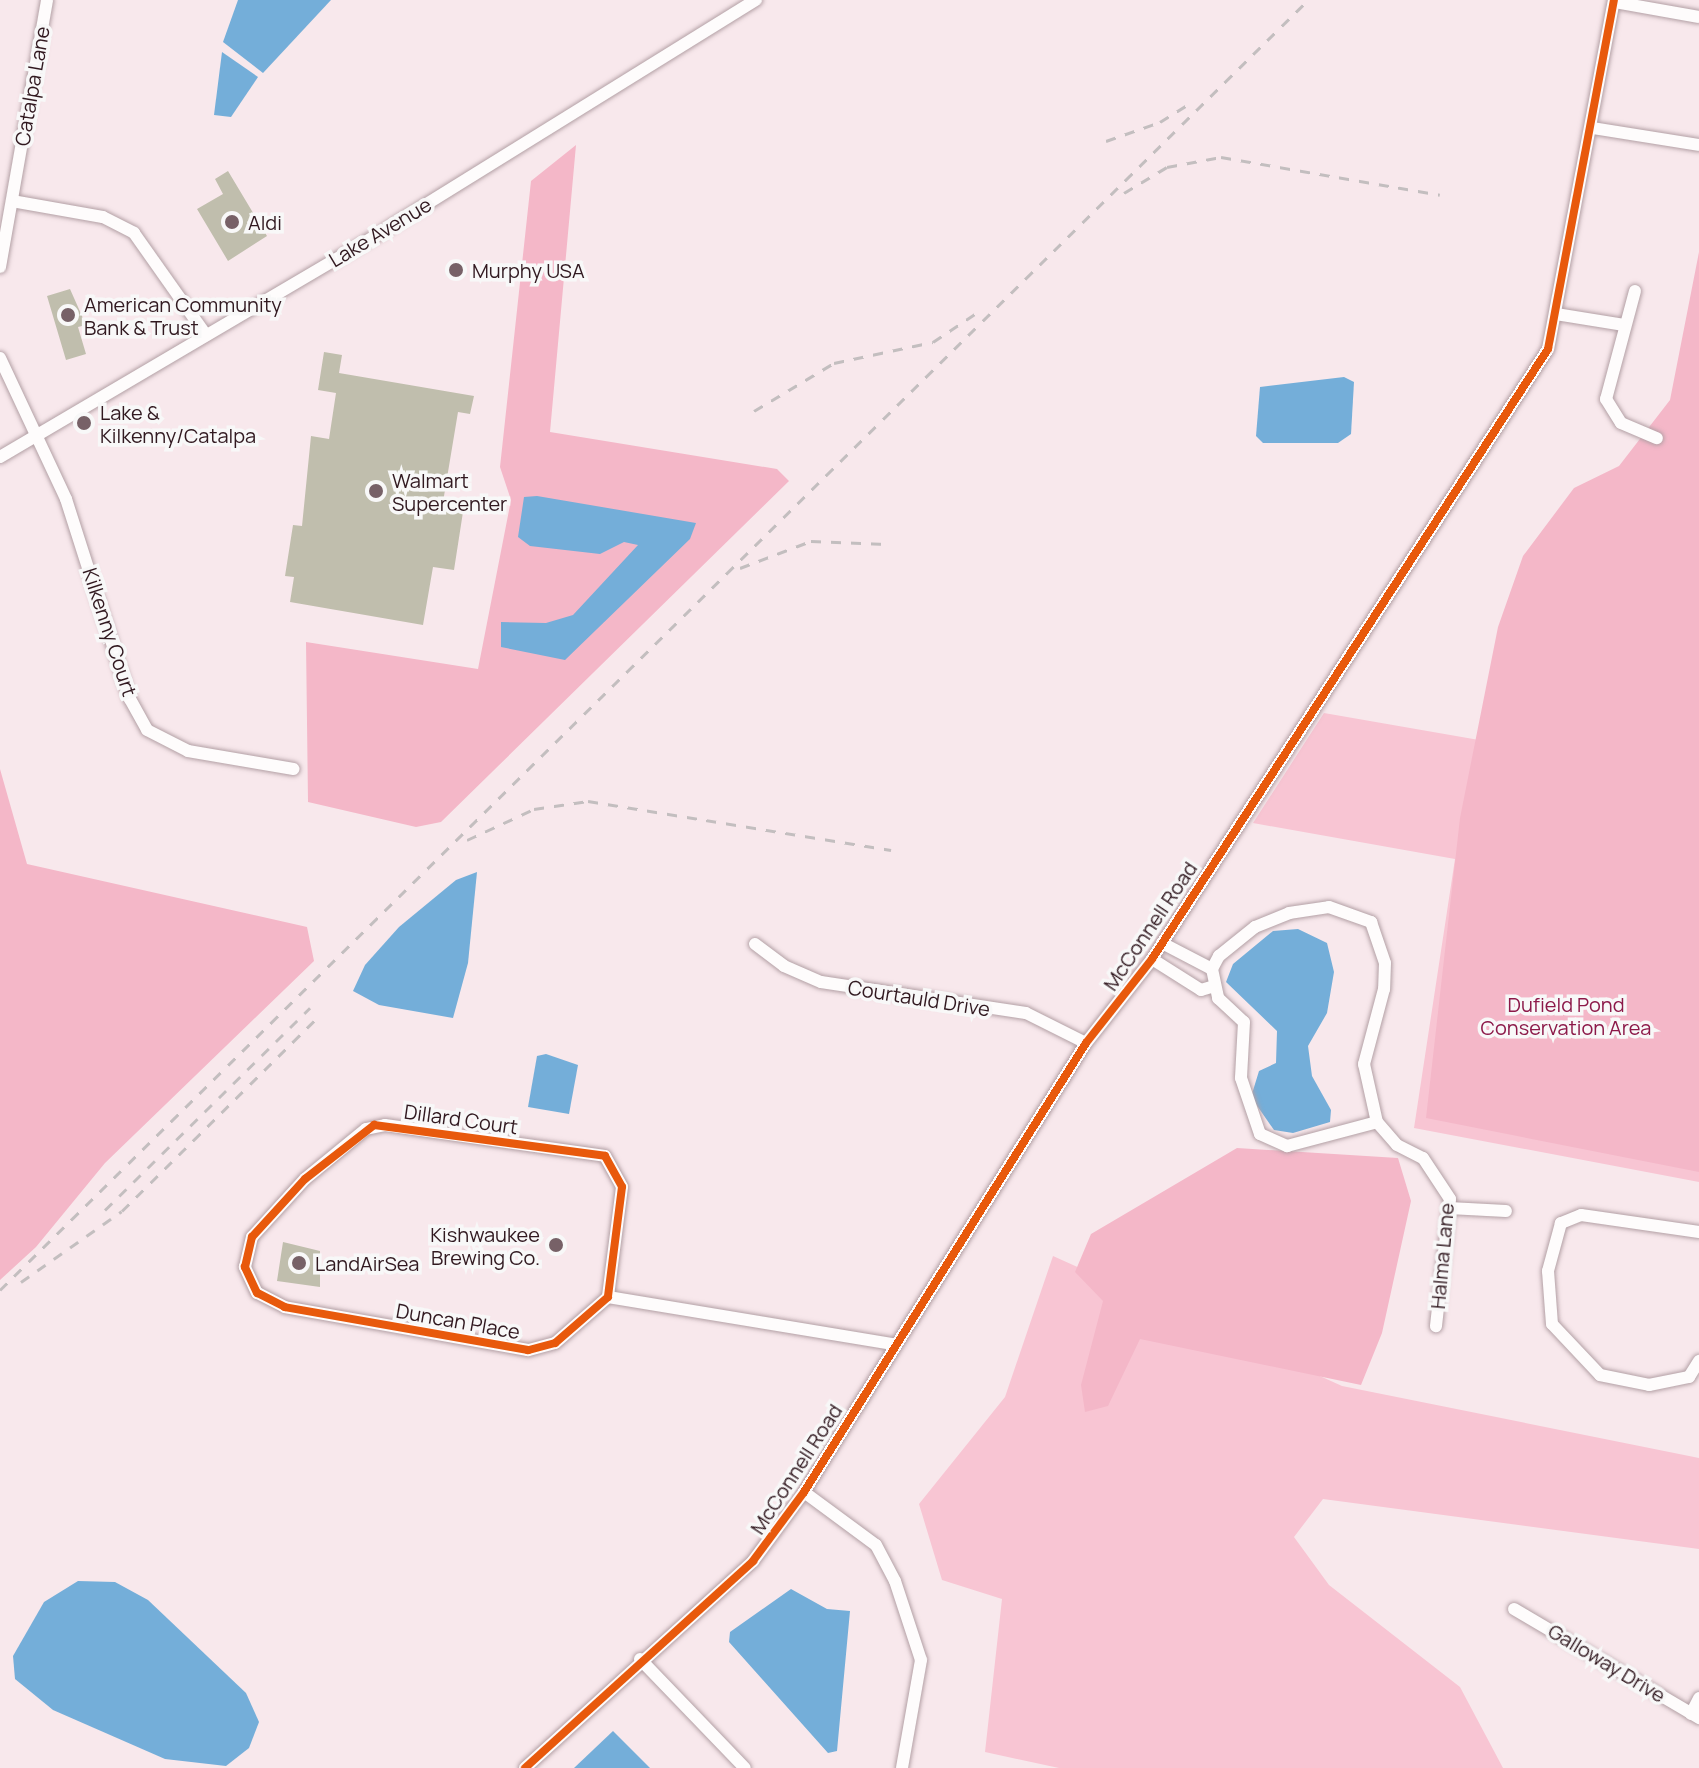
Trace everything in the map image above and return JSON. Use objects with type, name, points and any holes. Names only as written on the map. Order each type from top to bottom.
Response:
[{"type":"street","name":"Catalpa Lane","points":[[0,267],[47,0]]},
{"type":"street","name":"Lake Avenue","points":[[0,457],[756,0]]},
{"type":"street","points":[[1614,1],[1699,17]]},
{"type":"street","name":"McConnell Road","points":[[525,1768],[640,1659],[753,1561],[804,1492],[893,1344],[1086,1043],[1152,959],[1548,349],[1593,128],[1614,1]]},
{"type":"street","points":[[1593,128],[1699,145]]},
{"type":"street","points":[[12,201],[103,217],[134,233],[206,335]]},
{"type":"street","points":[[1635,291],[1606,399],[1621,423],[1657,438]]},
{"type":"street","points":[[1556,314],[1624,325]]},
{"type":"street","points":[[0,358],[37,435]]},
{"type":"street","name":"Kilkenny Court","points":[[37,435],[66,499],[130,699],[147,730],[188,751],[293,769]]},
{"type":"street","points":[[1152,959],[1208,988],[1244,1022],[1241,1078],[1260,1134],[1287,1146],[1377,1122],[1364,1064],[1384,989],[1385,963],[1371,922],[1329,907],[1289,913],[1255,927],[1219,956],[1208,988]]},
{"type":"street","points":[[1162,943],[1212,969]]},
{"type":"street","name":"Courtauld Drive","points":[[755,944],[784,966],[821,982],[1026,1013],[1086,1043]]},
{"type":"street","name":"Halma Lane","points":[[1377,1122],[1397,1145],[1423,1158],[1450,1199],[1436,1326]]},
{"type":"street","name":"Dillard Court","points":[[285,1307],[257,1293],[247,1276],[252,1237],[305,1179],[366,1129],[385,1125],[605,1156],[622,1187],[608,1297]]},
{"type":"street","points":[[1449,1208],[1506,1211]]},
{"type":"street","points":[[1699,1232],[1581,1215],[1561,1223],[1548,1271],[1552,1324],[1600,1375],[1649,1385],[1689,1377],[1699,1361]]},
{"type":"street","points":[[608,1297],[893,1344]]},
{"type":"street","name":"Duncan Place","points":[[285,1307],[537,1350],[555,1343],[608,1297]]},
{"type":"street","points":[[804,1492],[876,1545],[904,1604],[921,1660],[902,1768]]},
{"type":"street","name":"Galloway Drive","points":[[1514,1609],[1695,1716]]},
{"type":"street","points":[[640,1659],[745,1768]]},
{"type":"street","points":[[1695,1716],[1699,1698]]},
{"type":"green space","points":[[576,145],[550,432],[777,469],[789,481],[441,822],[416,827],[308,802],[306,642],[478,669],[511,500],[500,467],[531,181]]},
{"type":"green space","name":"Dufield Pond Conservation Area","points":[[1699,252],[1699,1172],[1426,1118],[1460,818],[1498,627],[1523,556],[1574,488],[1619,466],[1670,400]]},
{"type":"green space","name":"Dufield Pond Conservation Area","points":[[1699,669],[1699,1182],[1414,1128],[1455,859],[1253,823],[1324,713],[1479,740]]},
{"type":"green space","points":[[0,769],[27,864],[307,927],[314,961],[105,1163],[36,1247],[0,1280]]},
{"type":"green space","points":[[1237,1148],[1398,1158],[1411,1201],[1382,1333],[1361,1385],[1140,1339],[1108,1406],[1085,1412],[1081,1385],[1103,1301],[1075,1272],[1091,1234]]},
{"type":"green space","points":[[1053,1256],[1342,1386],[1699,1458],[1699,1549],[1323,1499],[1294,1537],[1329,1585],[1460,1687],[1503,1768],[1059,1768],[985,1752],[1002,1599],[942,1580],[919,1504],[1005,1397]]},
{"type":"water","points":[[238,0],[331,0],[263,73],[223,42]]},
{"type":"water","points":[[222,52],[258,77],[231,117],[214,115]]},
{"type":"water","points":[[1344,377],[1354,382],[1351,434],[1338,443],[1263,443],[1256,436],[1260,387]]},
{"type":"water","points":[[537,496],[696,523],[690,539],[565,660],[501,647],[501,622],[546,623],[573,615],[638,545],[624,542],[600,554],[530,546],[518,537],[524,497]]},
{"type":"water","points":[[477,872],[468,963],[453,1018],[379,1005],[353,991],[365,965],[399,927],[456,880]]},
{"type":"water","points":[[1298,929],[1327,943],[1334,972],[1327,1013],[1308,1046],[1312,1076],[1331,1110],[1330,1122],[1293,1133],[1274,1130],[1251,1097],[1259,1071],[1276,1063],[1277,1031],[1226,982],[1233,964],[1273,931]]},
{"type":"water","points":[[546,1054],[578,1065],[569,1114],[528,1107],[537,1056]]},
{"type":"water","points":[[78,1581],[115,1582],[148,1600],[246,1693],[259,1722],[249,1748],[226,1766],[165,1759],[53,1710],[15,1679],[13,1656],[44,1602]]},
{"type":"water","points":[[791,1589],[827,1609],[850,1611],[837,1751],[828,1753],[729,1642],[730,1632]]},
{"type":"water","points":[[613,1731],[650,1768],[574,1768]]},
{"type":"building","name":"Aldi","points":[[228,171],[267,236],[228,261],[197,209],[223,194],[215,179]]},
{"type":"building","name":"American Community Bank & Trust","points":[[70,289],[86,325],[78,327],[86,354],[66,360],[47,296]]},
{"type":"building","name":"Walmart Supercenter","points":[[324,352],[342,355],[339,373],[474,396],[470,414],[458,412],[442,508],[463,512],[454,570],[433,567],[423,625],[290,602],[294,577],[285,576],[293,525],[302,526],[311,436],[329,439],[336,393],[318,390]]},
{"type":"building","name":"LandAirSea","points":[[283,1242],[320,1251],[320,1287],[277,1281]]},
{"type":"railway","points":[[0,1290],[1308,0]]},
{"type":"railway","points":[[1106,141],[1160,122],[1192,102]]},
{"type":"railway","points":[[1124,193],[1167,167],[1221,157],[1440,195]]},
{"type":"railway","points":[[754,411],[834,363],[933,342],[978,312]]},
{"type":"railway","points":[[740,568],[811,541],[886,544]]},
{"type":"railway","points":[[467,840],[534,809],[588,801],[891,850]]},
{"type":"railway","points":[[105,1210],[310,1008]]},
{"type":"railway","points":[[21,1282],[122,1211],[319,1016]]},
{"type":"cycle path","points":[[525,1768],[753,1561],[804,1492],[1086,1043],[1152,959],[1548,349],[1614,0]]},
{"type":"cycle path","points":[[374,1125],[605,1156],[622,1187],[608,1297],[555,1343],[528,1350],[285,1307],[257,1293],[245,1267],[252,1237],[305,1179],[374,1125]]},
{"type":"place","name":"Aldi","points":[[232,222]]},
{"type":"place","name":"Murphy USA","points":[[456,270]]},
{"type":"place","name":"American Community Bank & Trust","points":[[68,315]]},
{"type":"place","name":"Lake & Kilkenny/Catalpa","points":[[84,423]]},
{"type":"place","name":"Walmart Supercenter","points":[[376,491]]},
{"type":"place","name":"Kishwaukee Brewing Co.","points":[[556,1245]]},
{"type":"place","name":"LandAirSea","points":[[299,1263]]}]
